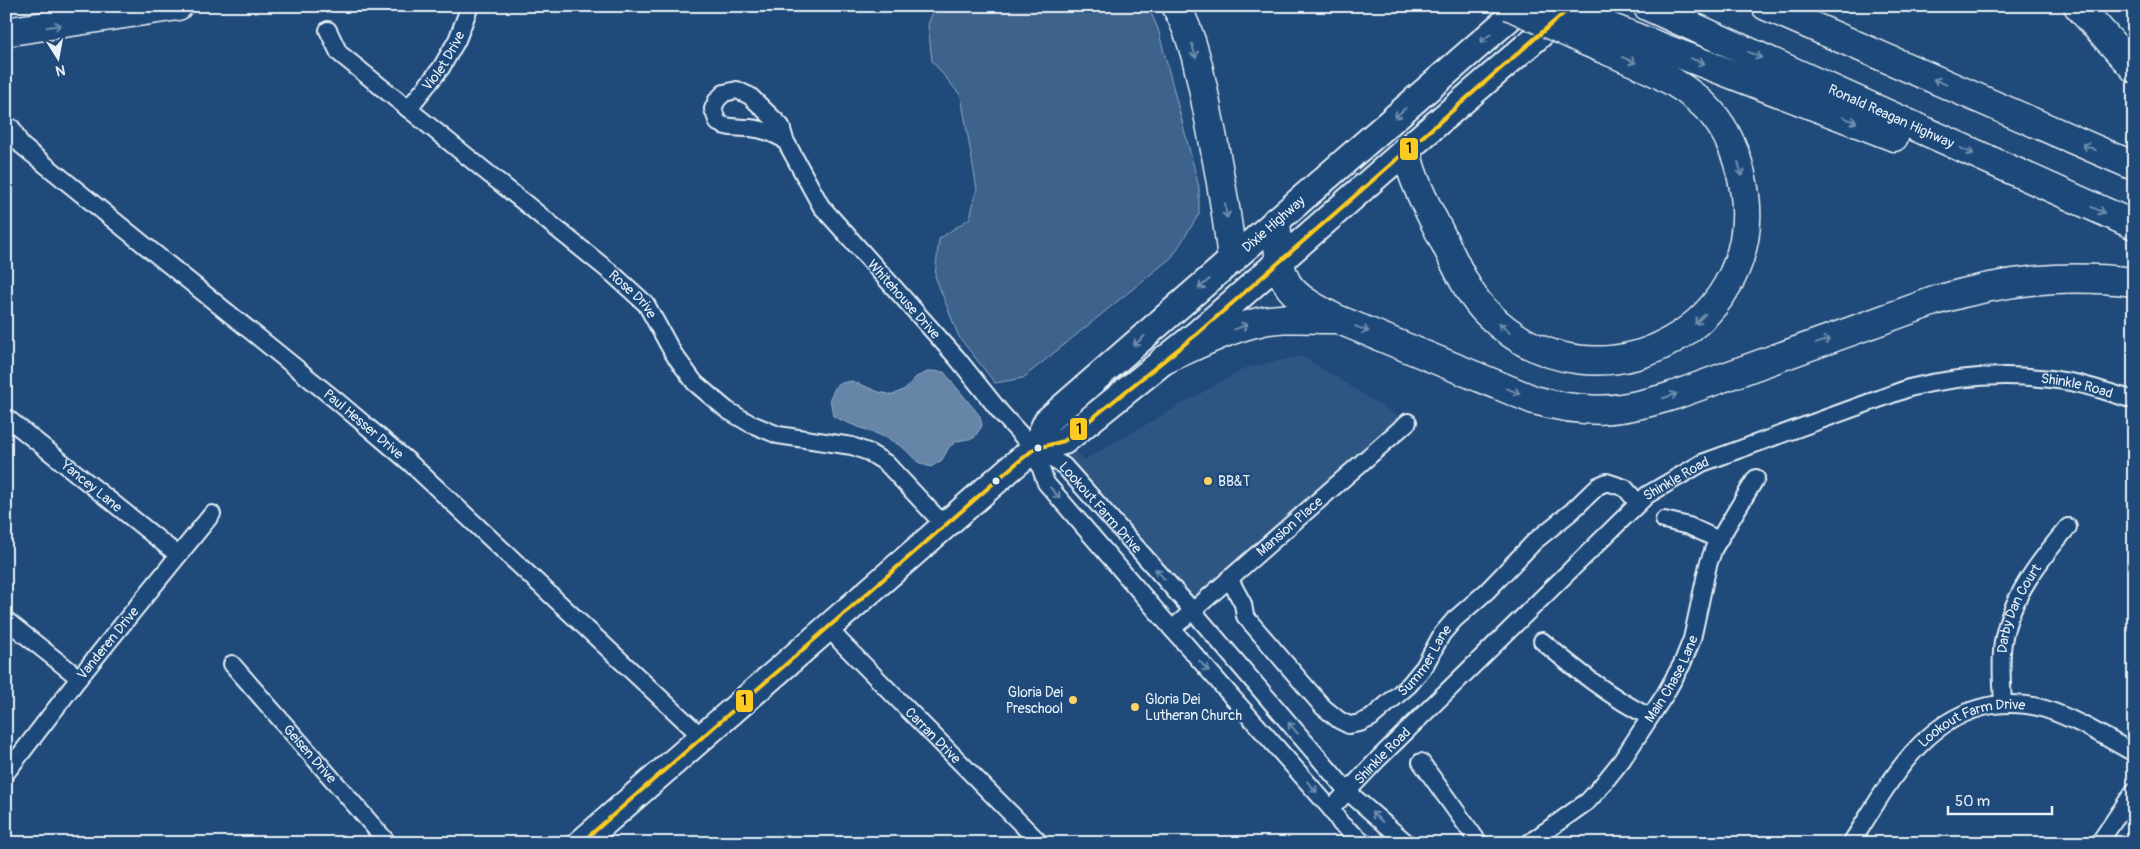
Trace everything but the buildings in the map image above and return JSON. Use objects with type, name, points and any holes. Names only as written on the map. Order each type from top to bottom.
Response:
[{"type":"highway","points":[[8,31],[178,6]]},
{"type":"highway","points":[[1176,6],[1191,41],[1200,72],[1223,190],[1232,260]]},
{"type":"highway","points":[[1510,6],[1594,33],[1886,134],[1998,185],[2063,194]]},
{"type":"highway","points":[[1406,150],[1411,173],[1467,288],[1486,313],[1527,345],[1550,354],[1577,360],[1598,361],[1637,355],[1659,348],[1678,337],[1699,321],[1728,282],[1738,259],[1745,234],[1745,188],[1737,156],[1723,129],[1705,106],[1686,90],[1594,33],[1557,6]]},
{"type":"highway","name":"Ronald Reagan Highway","points":[[1647,6],[2134,225]]},
{"type":"highway","points":[[1766,6],[2134,166]]},
{"type":"highway","points":[[2078,6],[2134,68]]},
{"type":"highway","points":[[1276,221],[1280,263],[1284,279],[1288,287],[1309,305],[1337,319],[1534,400],[1560,407],[1590,411],[1616,410],[1675,395],[1937,300],[1968,291],[1997,285],[2061,277],[2093,277],[2134,282]]},
{"type":"highway","points":[[1164,360],[1208,340],[1256,322],[1277,319],[1337,319]]},
{"type":"main road","name":"Dixie Highway","points":[[581,843],[944,525],[1034,449],[1047,421],[1523,6]]},
{"type":"main road","name":"Dixie Highway","points":[[1034,449],[1064,441],[1164,360],[1280,263],[1406,150],[1572,6]]},
{"type":"street","name":"Violet Drive","points":[[408,109],[441,68],[457,40],[470,6]]},
{"type":"street","name":"Rose Drive","points":[[328,30],[339,53],[606,269],[646,304],[673,353],[695,384],[727,410],[749,424],[778,434],[852,446],[868,452],[886,464],[944,525]]},
{"type":"street","name":"Paul Hesser Drive","points":[[12,128],[20,145],[337,401],[409,462],[702,738]]},
{"type":"street","name":"Whitehouse Drive","points":[[785,140],[821,206],[952,352],[1001,414],[1034,449]]},
{"type":"street","name":"Shinkle Road","points":[[1331,809],[1638,503],[1670,480],[1702,463],[1909,388],[1938,381],[1976,376],[2032,377],[2072,382],[2134,400]]},
{"type":"street","name":"Yancey Lane","points":[[6,417],[178,555]]},
{"type":"street","name":"Mansion Place","points":[[1172,629],[1408,422]]},
{"type":"street","name":"Lookout Farm Drive","points":[[1034,449],[1064,466],[1193,611],[1348,792],[1407,843]]},
{"type":"street","name":"Lookout Farm Drive","points":[[1034,449],[1046,483],[1331,809],[1341,824],[1364,843]]},
{"type":"street","name":"Main Chase Lane","points":[[1529,843],[1588,801],[1622,760],[1650,717],[1682,664],[1692,639],[1708,565],[1719,540],[1756,478]]},
{"type":"street","name":"Summer Lane","points":[[1229,578],[1243,604],[1244,616],[1324,707],[1339,720],[1349,724],[1360,723],[1371,718],[1409,685],[1424,667],[1442,634],[1454,620],[1487,591],[1535,541],[1572,512],[1598,486],[1607,482],[1625,488],[1638,503]]},
{"type":"street","name":"Vanderen Drive","points":[[6,773],[79,678],[212,514]]},
{"type":"street","points":[[1664,520],[1689,526],[1719,540]]},
{"type":"street","name":"Darby Dan Court","points":[[2003,704],[2003,642],[2010,617],[2022,590],[2045,555],[2068,527]]},
{"type":"street","points":[[6,620],[79,678]]},
{"type":"street","name":"Carran Drive","points":[[828,627],[1040,843]]},
{"type":"street","points":[[1542,641],[1576,669],[1636,710],[1650,717]]},
{"type":"street","name":"Geisen Drive","points":[[232,664],[388,843]]},
{"type":"street","name":"Lookout Farm Drive","points":[[1851,843],[1911,753],[1930,733],[1959,715],[1978,708],[2003,704],[2044,708],[2064,716],[2134,753]]},
{"type":"street","points":[[1421,762],[1479,843]]},
{"type":"street","points":[[2099,843],[2134,791]]},
{"type":"shaded area","points":[[935,6],[1148,6],[1158,29],[1199,187],[1199,214],[1172,257],[1023,378],[995,383],[959,337],[935,276],[939,239],[970,218],[977,189],[961,96],[932,61],[928,25]]},
{"type":"shaded area","points":[[1302,356],[1408,422],[1193,611],[1064,466],[1034,449],[1064,441],[1084,460],[1245,368]]},
{"type":"shaded area","points":[[930,371],[944,372],[980,416],[982,426],[974,438],[957,441],[949,447],[942,460],[931,467],[917,461],[894,442],[833,416],[830,398],[837,384],[852,381],[879,392],[893,395],[905,389],[916,377]]},
{"type":"transit line","name":"1","points":[[581,843],[1012,467],[1034,449],[1064,441],[1197,334],[1572,6]]},
{"type":"place","name":"BB&T","points":[[1208,481]]},
{"type":"place","name":"Gloria Dei Preschool","points":[[1073,700]]},
{"type":"place","name":"Gloria Dei Lutheran Church","points":[[1135,707]]}]
